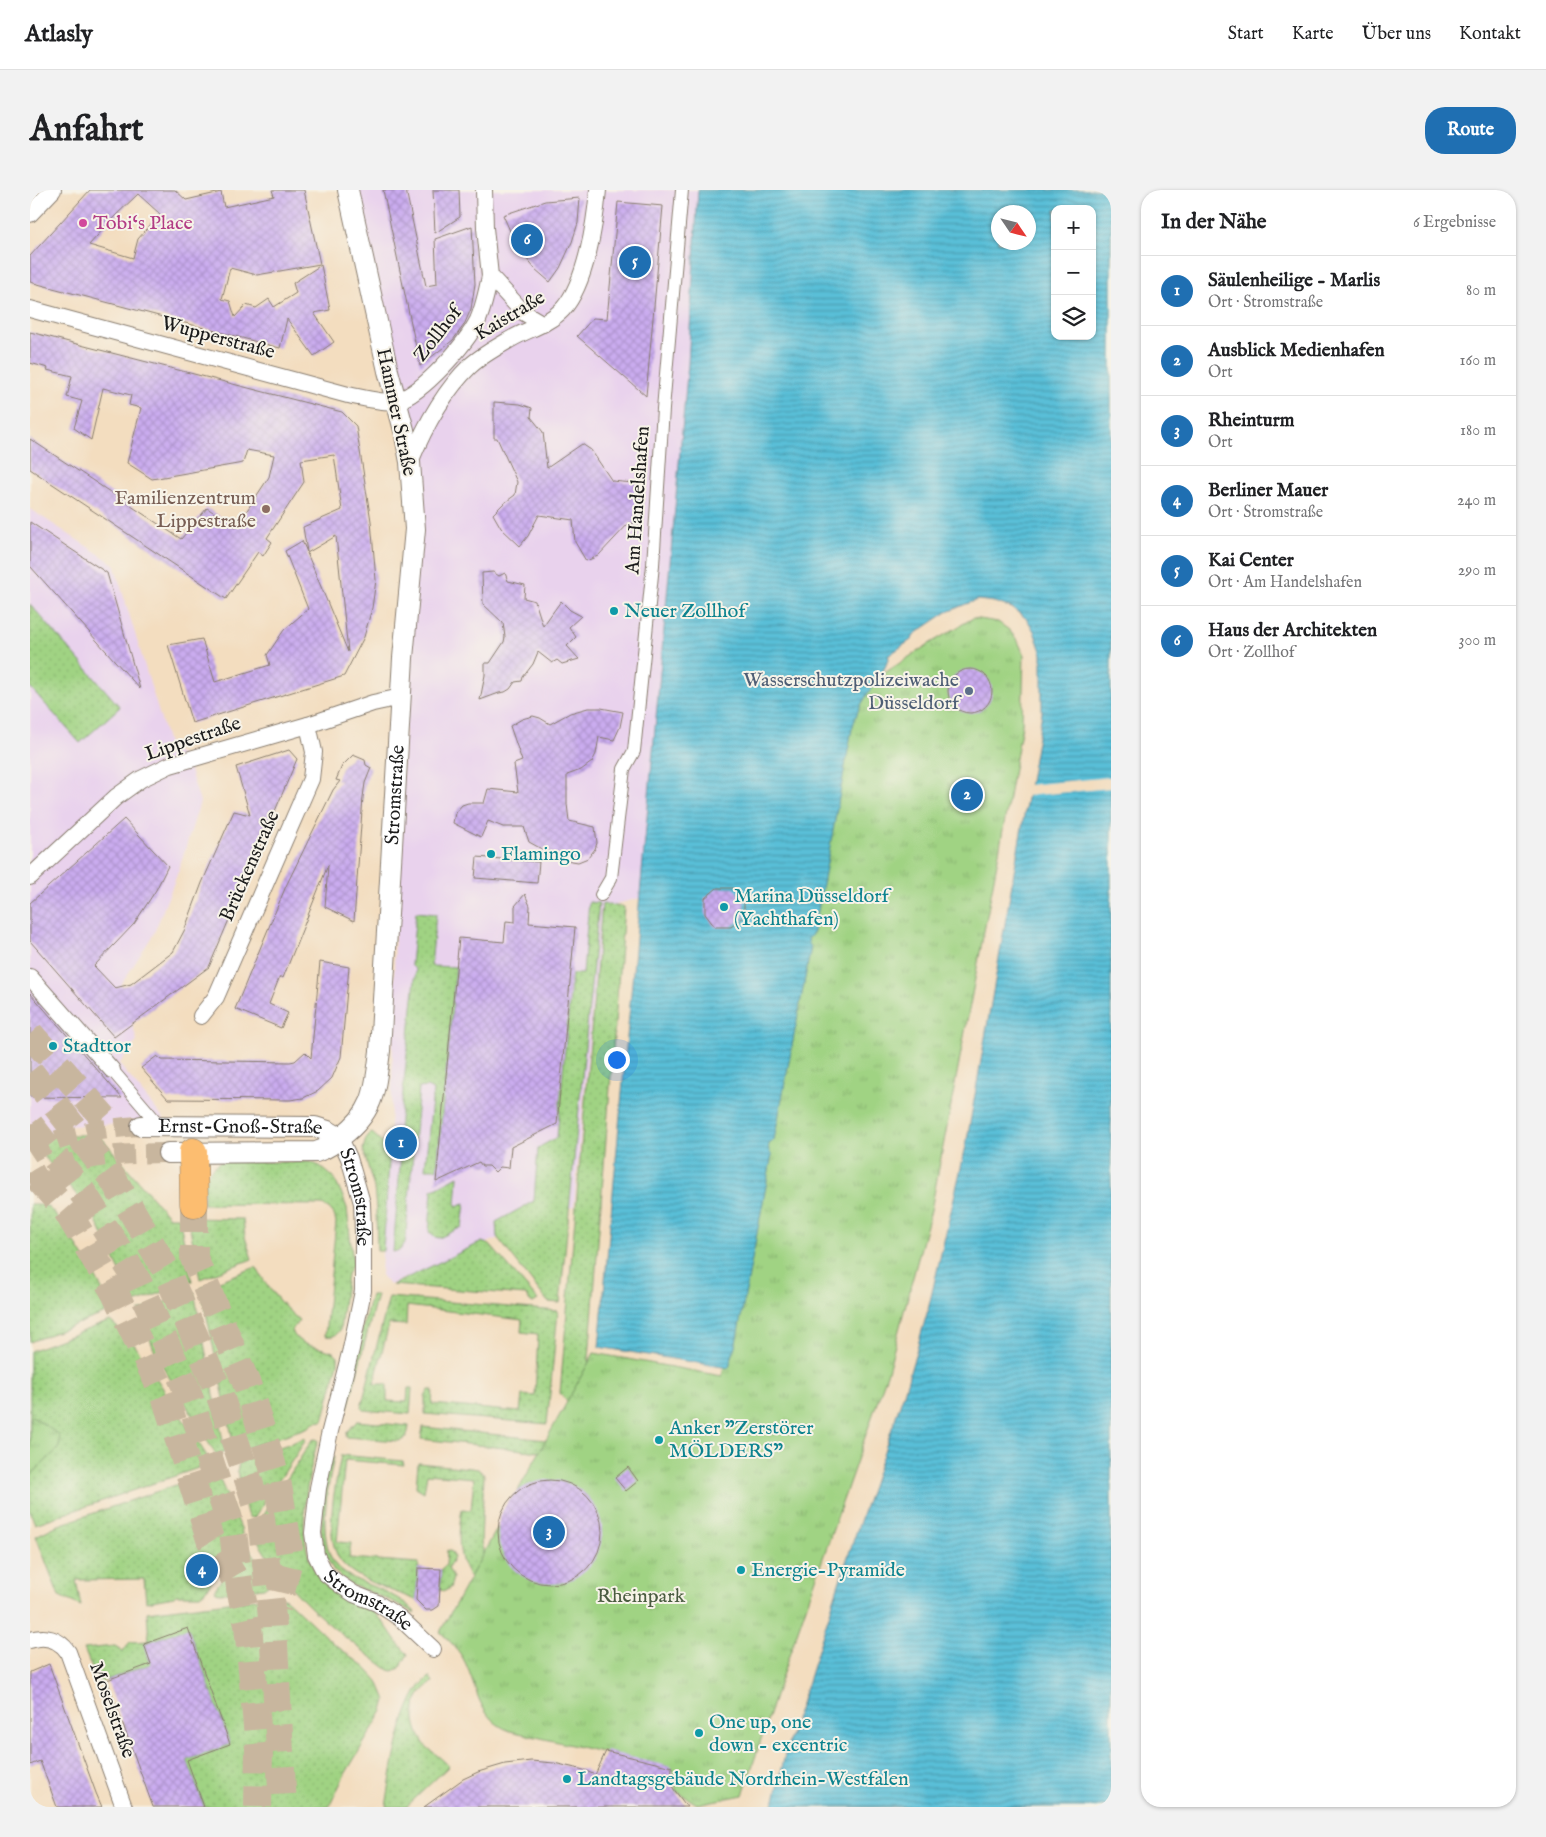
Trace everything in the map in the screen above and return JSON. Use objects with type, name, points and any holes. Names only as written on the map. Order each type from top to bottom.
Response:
[{"type":"highway","points":[[181,1153],[194,1204]]},
{"type":"street","points":[[30,214],[53,190]]},
{"type":"street","name":"Hammer Straße","points":[[348,190],[410,462],[415,529],[401,697]]},
{"type":"street","name":"Zollhof","points":[[396,401],[429,380],[466,339],[483,308],[490,276],[484,228],[484,190]]},
{"type":"street","name":"Kaistraße","points":[[410,462],[424,431],[448,391],[471,365],[513,337],[542,324],[564,308],[577,287],[583,271],[589,247],[598,190]]},
{"type":"street","name":"Am Handelshafen","points":[[601,896],[611,878],[624,769],[634,751],[653,565],[663,409],[682,190]]},
{"type":"street","points":[[490,276],[518,307],[542,324]]},
{"type":"street","name":"Wupperstraße","points":[[30,309],[348,395],[396,401]]},
{"type":"street","name":"Lippestraße","points":[[30,877],[116,797],[141,779],[170,766],[308,725],[373,703],[401,697]]},
{"type":"street","name":"Stromstraße","points":[[401,697],[380,1051],[375,1089],[366,1114],[351,1130],[340,1138],[349,1158],[362,1203],[364,1233],[363,1291],[352,1348],[330,1431],[318,1488],[313,1533],[316,1555],[325,1573],[354,1594],[377,1603],[400,1618],[433,1650]]},
{"type":"street","name":"Brückenstraße","points":[[201,1016],[216,997],[311,779],[314,752],[308,725]]},
{"type":"street","points":[[30,977],[112,1070],[155,1126],[181,1136],[189,1144],[181,1153]]},
{"type":"street","name":"Ernst-Gnoß-Straße","points":[[155,1126],[315,1128],[328,1131],[340,1138],[327,1149],[316,1152],[181,1153]]},
{"type":"street","name":"Moselstraße","points":[[30,1640],[48,1638],[63,1644],[68,1652],[124,1807]]},
{"type":"shaded area","points":[[354,190],[1111,190],[1096,205],[1051,205],[1051,215],[1036,236],[1036,205],[991,205],[991,250],[1026,250],[652,777],[640,898],[601,908],[574,1206],[389,1285],[381,1275],[392,1093],[396,865],[418,529]]},
{"type":"shaded area","points":[[30,509],[114,564],[168,743],[187,761],[200,802],[178,872],[154,933],[121,985],[137,1041],[119,1064],[167,1123],[64,1126],[30,1148]]},
{"type":"green space","points":[[30,604],[120,707],[80,743],[30,687]]},
{"type":"green space","name":"Rheinpark","points":[[973,618],[998,622],[1009,630],[1018,641],[1024,655],[1022,725],[931,1210],[888,1371],[775,1696],[743,1795],[697,1804],[676,1791],[672,1768],[510,1731],[499,1726],[491,1719],[480,1702],[463,1658],[440,1632],[594,1353],[722,1376],[847,721],[863,687]]},
{"type":"green space","points":[[589,902],[599,903],[560,1303],[548,1302],[497,1237],[496,1222],[534,1201],[538,1148],[557,1137],[572,974],[583,974]]},
{"type":"green space","points":[[602,904],[624,907],[587,1384],[590,1405],[567,1402],[560,1393]]},
{"type":"green space","points":[[416,912],[436,914],[431,966],[456,967],[437,1169],[425,1169],[433,1090],[427,1087],[419,1088],[405,1243],[400,1250],[393,1252],[402,1142],[398,1138],[416,970],[411,965]]},
{"type":"green space","points":[[371,1132],[390,1149],[383,1251],[377,1251],[374,1188],[363,1149],[366,1139]]},
{"type":"green space","points":[[30,1135],[99,1135],[169,1217],[179,1217],[192,1281],[135,1303],[93,1214],[30,1140]]},
{"type":"green space","points":[[220,1162],[310,1162],[320,1166],[333,1177],[347,1208],[353,1264],[347,1274],[340,1330],[336,1335],[325,1336],[336,1222],[333,1213],[327,1207],[321,1205],[204,1204],[207,1175]]},
{"type":"green space","points":[[458,1176],[456,1206],[465,1203],[462,1227],[439,1238],[435,1237],[429,1232],[432,1190]]},
{"type":"green space","points":[[30,1204],[47,1206],[69,1234],[99,1283],[106,1313],[30,1342]]},
{"type":"green space","points":[[188,1218],[243,1219],[245,1237],[252,1259],[200,1279]]},
{"type":"green space","points":[[482,1242],[490,1245],[538,1300],[533,1303],[526,1295],[392,1285]]},
{"type":"green space","points":[[256,1267],[275,1295],[299,1320],[292,1330],[295,1336],[310,1346],[335,1353],[338,1356],[338,1363],[323,1421],[315,1422],[309,1427],[236,1452],[201,1288]]},
{"type":"green space","points":[[194,1292],[225,1451],[216,1455],[157,1357],[139,1311]]},
{"type":"green space","points":[[371,1295],[377,1295],[348,1408],[342,1408]]},
{"type":"green space","points":[[389,1297],[558,1311],[547,1424],[425,1414],[425,1397],[429,1390],[433,1390],[432,1404],[520,1412],[522,1395],[535,1396],[538,1334],[521,1332],[522,1320],[407,1306],[406,1325],[389,1324],[374,1384],[387,1384],[387,1401],[407,1402],[408,1388],[412,1388],[410,1414],[363,1410],[361,1408]]},
{"type":"green space","points":[[110,1321],[136,1347],[207,1456],[206,1464],[35,1524],[30,1511],[30,1351]]},
{"type":"green space","points":[[32,1416],[59,1435],[60,1441],[59,1447],[55,1452],[30,1476],[30,1418]]},
{"type":"green space","points":[[357,1421],[409,1426],[405,1438],[398,1441],[346,1437],[347,1432]]},
{"type":"green space","points":[[423,1427],[556,1441],[569,1455],[421,1439]]},
{"type":"green space","points":[[305,1438],[305,1441],[255,1517],[250,1518],[247,1514],[237,1471],[239,1463]]},
{"type":"green space","points":[[312,1440],[318,1440],[309,1477],[304,1519],[305,1540],[310,1559],[318,1576],[331,1590],[375,1613],[408,1654],[400,1668],[393,1671],[356,1646],[312,1609],[285,1580],[258,1541],[257,1530],[260,1521]]},
{"type":"green space","points":[[341,1455],[403,1461],[404,1465],[345,1460],[337,1542],[351,1543],[349,1558],[419,1563],[416,1600],[360,1577],[346,1567],[338,1557],[334,1544],[332,1514]]},
{"type":"green space","points":[[334,1457],[325,1511],[325,1525],[329,1552],[334,1563],[350,1577],[397,1598],[414,1613],[394,1602],[352,1585],[334,1571],[329,1562],[324,1552],[321,1530],[327,1462]]},
{"type":"green space","points":[[418,1463],[478,1469],[484,1474],[481,1542],[484,1555],[473,1580],[467,1573],[461,1556],[459,1537],[462,1509],[471,1510],[474,1478],[427,1474],[424,1492],[416,1487]]},
{"type":"green space","points":[[205,1475],[211,1475],[220,1480],[242,1534],[240,1541],[205,1591],[200,1595],[176,1595],[146,1602],[144,1579],[76,1580],[81,1606],[59,1596],[36,1536],[56,1526]]},
{"type":"green space","points":[[246,1547],[250,1549],[271,1580],[269,1584],[264,1588],[216,1592],[215,1589],[242,1549]]},
{"type":"green space","points":[[447,1550],[452,1552],[454,1557],[448,1568],[453,1578],[450,1588],[445,1591],[440,1590],[441,1569],[446,1565]]},
{"type":"green space","points":[[277,1596],[286,1599],[333,1643],[366,1668],[378,1681],[386,1700],[383,1711],[344,1776],[329,1807],[204,1807],[187,1760],[230,1744],[188,1628],[144,1644],[151,1664],[98,1683],[84,1649],[115,1646],[123,1651],[130,1642],[149,1641],[147,1612]]},
{"type":"green space","points":[[430,1677],[433,1682],[422,1692],[416,1702],[416,1723],[424,1743],[449,1766],[406,1807],[386,1807],[399,1737],[405,1717],[420,1686]]},
{"type":"water","points":[[698,190],[1111,190],[1111,1807],[772,1807],[785,1754],[842,1574],[904,1393],[928,1310],[966,1146],[1042,713],[1042,654],[1034,631],[1027,619],[1012,608],[994,602],[978,600],[947,612],[916,633],[911,640],[889,655],[885,667],[867,694],[857,714],[852,729],[814,932],[808,939],[811,947],[774,1140],[770,1143],[769,1147],[772,1155],[736,1343],[729,1368],[599,1347],[688,364]]},
{"type":"pier","points":[[1111,777],[1111,788],[1025,796],[1027,785]]},
{"type":"building","points":[[90,190],[175,190],[186,200],[221,192],[224,207],[274,196],[272,190],[304,190],[320,264],[257,275],[230,268],[222,299],[230,301],[235,317],[246,305],[256,308],[269,299],[274,307],[296,293],[293,283],[321,265],[330,310],[314,313],[334,342],[314,356],[287,319],[280,348],[30,282],[30,256]],"holes":[[[138,194],[160,214],[138,239],[133,258],[89,245]]]},
{"type":"building","points":[[383,190],[406,190],[426,286],[437,284],[435,239],[472,226],[475,284],[471,309],[464,325],[453,340],[420,366]]},
{"type":"building","points":[[433,190],[459,190],[460,217],[435,233]]},
{"type":"building","points":[[580,198],[578,223],[572,242],[560,268],[550,282],[535,269],[522,253],[503,215],[545,201]]},
{"type":"building","points":[[618,202],[663,206],[646,396],[577,336],[593,318],[607,319]]},
{"type":"building","points":[[30,332],[342,412],[356,426],[371,521],[376,580],[372,608],[364,637],[344,676],[192,723],[168,645],[202,639],[215,682],[270,665],[267,655],[284,630],[308,609],[285,551],[302,541],[307,552],[303,527],[342,510],[334,455],[301,460],[304,482],[267,538],[272,542],[263,556],[258,552],[226,599],[30,469],[30,439],[181,539],[207,508],[236,527],[269,477],[274,455],[247,450],[243,463],[152,479],[127,463],[141,408],[129,405],[131,395],[103,388],[91,440],[74,428],[82,401],[67,397],[72,376],[47,370],[48,368],[30,363]],"holes":[[[336,536],[348,652],[307,553]]]},
{"type":"building","points":[[494,402],[520,404],[532,408],[531,417],[543,432],[547,468],[582,444],[591,450],[612,481],[644,484],[640,524],[629,523],[598,556],[586,561],[575,542],[573,520],[539,515],[528,536],[520,546],[501,528],[493,514],[515,495],[517,482],[497,438],[494,438]]},
{"type":"building","points":[[30,522],[107,573],[140,689],[30,566]]},
{"type":"building","points":[[493,572],[499,576],[505,573],[508,581],[525,585],[524,598],[535,601],[543,626],[561,601],[570,610],[581,616],[569,627],[576,637],[567,646],[579,659],[562,664],[557,660],[552,663],[538,652],[522,681],[515,682],[505,692],[480,700],[485,675],[485,663],[490,663],[504,642],[505,637],[503,623],[483,604],[482,573]]},
{"type":"building","points":[[966,669],[974,669],[986,675],[992,691],[986,707],[974,713],[966,713],[954,707],[948,695],[948,687],[954,675]]},
{"type":"building","points":[[588,708],[623,712],[620,727],[614,740],[599,737],[596,754],[592,762],[581,770],[567,775],[569,821],[595,827],[597,843],[588,858],[578,862],[560,859],[529,842],[524,827],[503,827],[488,821],[481,837],[453,823],[455,813],[462,805],[484,803],[488,789],[518,792],[514,764],[522,761],[510,726],[522,719],[533,716],[550,724],[570,713]]},
{"type":"building","points":[[289,750],[297,759],[209,967],[114,1037],[30,941],[30,903],[124,819],[168,866],[156,890],[134,924],[94,966],[115,988],[131,984],[173,952],[184,931],[202,883],[234,811],[250,815],[236,767]]},
{"type":"building","points":[[353,755],[365,760],[366,765],[371,768],[365,783],[363,797],[354,921],[325,907],[328,865],[283,978],[280,976],[269,1004],[288,1013],[281,1028],[235,1009],[286,886],[333,790],[340,781],[336,780],[342,766]]},
{"type":"building","points":[[477,857],[539,862],[537,883],[475,878]]},
{"type":"building","name":"Marina Düsseldorf (Yachthafen)","points":[[717,888],[734,888],[744,901],[744,917],[731,927],[715,927],[705,914],[705,898]]},
{"type":"building","points":[[525,894],[530,906],[529,923],[575,927],[557,1124],[511,1147],[509,1168],[500,1167],[495,1172],[489,1166],[482,1166],[479,1162],[436,1182],[459,938],[504,942],[506,921],[515,922],[515,906]]},
{"type":"building","points":[[320,962],[349,967],[341,1057],[332,1078],[318,1091],[303,1098],[290,1100],[168,1099],[141,1068],[157,1056],[162,1060],[290,1062],[295,1061],[305,1052],[311,1058]]},
{"type":"building","name":"Stadttor","points":[[30,993],[122,1098],[30,1097]]},
{"type":"building","points":[[628,1467],[638,1481],[626,1491],[615,1478]]},
{"type":"building","points":[[550,1480],[570,1484],[579,1488],[587,1495],[594,1503],[598,1512],[602,1532],[598,1552],[594,1561],[587,1569],[579,1576],[570,1580],[550,1584],[530,1580],[521,1576],[513,1569],[506,1561],[502,1552],[498,1532],[502,1512],[506,1503],[513,1495],[521,1488],[530,1484]]},
{"type":"building","points":[[418,1568],[441,1569],[439,1606],[433,1610],[426,1610],[416,1600]]},
{"type":"building","points":[[188,1628],[230,1744],[187,1760],[204,1807],[153,1807],[107,1680],[151,1664],[144,1644]]},
{"type":"building","points":[[49,1664],[102,1807],[57,1807],[40,1761],[30,1765],[30,1672]]},
{"type":"building","name":"Landtagsgebäude Nordrhein-Westfalen","points":[[606,1751],[672,1767],[671,1779],[673,1788],[687,1807],[424,1807],[463,1779],[478,1772],[505,1764],[531,1761],[554,1763],[584,1770],[595,1775]]},
{"type":"tunnel","points":[[30,1034],[113,1128]]},
{"type":"tunnel","points":[[30,1072],[113,1179],[165,1268],[218,1390],[261,1518],[273,1626],[283,1807]]},
{"type":"tunnel","points":[[30,1125],[85,1196],[137,1280],[187,1390],[233,1532],[240,1588],[248,1625],[259,1749],[258,1807]]},
{"type":"tunnel","points":[[30,1153],[55,1141],[83,1133],[141,1126]]},
{"type":"tunnel","points":[[30,1184],[46,1174],[79,1161],[114,1155],[168,1153]]},
{"type":"tunnel","points":[[38,1178],[67,1211],[115,1293],[166,1399],[210,1539],[235,1579]]},
{"type":"tunnel","points":[[194,1204],[194,1258],[248,1387],[277,1480],[290,1555],[277,1608]]},
{"type":"place","name":"Tobi‘s Place","points":[[83,223]]},
{"type":"place","name":"Haus der Architekten","points":[[527,240]]},
{"type":"place","name":"Kai Center","points":[[635,262]]},
{"type":"place","name":"Familienzentrum Lippestraße","points":[[266,509]]},
{"type":"place","name":"Neuer Zollhof","points":[[614,611]]},
{"type":"place","name":"Wasserschutzpolizeiwache Düsseldorf","points":[[969,691]]},
{"type":"place","name":"Ausblick Medienhafen","points":[[967,795]]},
{"type":"place","name":"Flamingo","points":[[491,854]]},
{"type":"place","name":"Marina Düsseldorf (Yachthafen)","points":[[724,907]]},
{"type":"place","name":"Stadttor","points":[[53,1046]]},
{"type":"place","name":"Säulenheilige - Marlis","points":[[401,1143]]},
{"type":"place","name":"Anker \"Zerstörer MÖLDERS\"","points":[[659,1440]]},
{"type":"place","name":"Rheinturm","points":[[549,1532]]},
{"type":"place","name":"Berliner Mauer","points":[[202,1570]]},
{"type":"place","name":"Energie-Pyramide","points":[[741,1570]]},
{"type":"place","name":"One up, one down - excentric","points":[[699,1733]]},
{"type":"place","name":"Landtagsgebäude Nordrhein-Westfalen","points":[[567,1779]]}]
